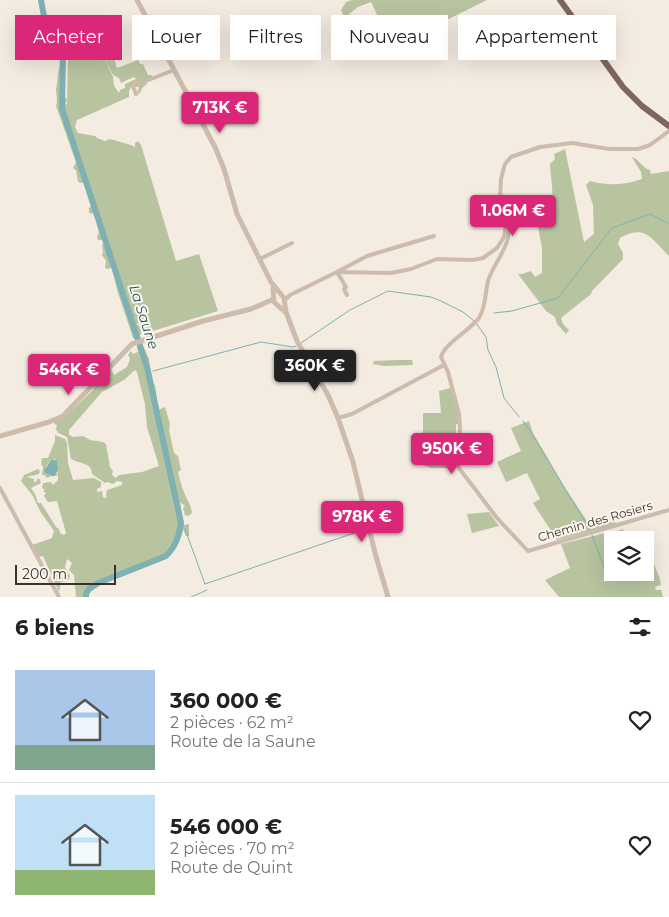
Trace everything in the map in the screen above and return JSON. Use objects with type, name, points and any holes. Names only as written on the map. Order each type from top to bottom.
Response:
[{"type":"main road","points":[[560,0],[624,87],[637,101],[669,126]]},
{"type":"street","points":[[137,0],[218,153],[236,211],[272,282],[283,299],[301,350],[328,395],[338,418],[353,462],[375,553],[388,597]]},
{"type":"street","points":[[136,94],[133,86],[174,70]]},
{"type":"street","points":[[338,418],[352,414],[444,365],[442,359],[444,350],[473,324],[483,309],[490,274],[504,250],[508,236],[508,228],[500,199],[501,179],[505,164],[511,157],[540,147],[572,143],[609,149],[638,149],[650,145],[669,131]]},
{"type":"street","points":[[337,272],[391,273],[412,269],[437,259],[473,260],[483,258],[495,250],[502,241],[505,232],[505,219]]},
{"type":"street","points":[[0,436],[63,416],[125,350],[134,343],[203,321],[276,302],[367,256],[434,236]]},
{"type":"street","points":[[260,259],[292,243]]},
{"type":"street","points":[[337,272],[346,287],[344,289],[347,295]]},
{"type":"street","points":[[272,282],[276,302],[286,312]]},
{"type":"street","points":[[276,302],[283,299]]},
{"type":"street","name":"Chemin des Rosiers","points":[[444,365],[448,372],[460,414],[459,468],[497,518],[527,550],[669,510]]},
{"type":"street","points":[[0,488],[59,597]]},
{"type":"green space","points":[[352,0],[487,0],[448,19],[448,15],[377,15],[371,2],[358,7],[348,15],[343,15],[341,10],[346,2]]},
{"type":"green space","points":[[68,60],[106,60],[113,77],[114,86],[119,93],[120,90],[125,88],[125,84],[136,79],[134,77],[121,83],[119,78],[113,75],[106,60],[115,60],[117,68],[138,60],[140,64],[143,64],[148,75],[152,75],[140,93],[137,94],[139,87],[131,87],[129,97],[77,120],[75,127],[78,133],[95,136],[105,141],[110,139],[135,147],[135,143],[138,141],[141,145],[176,261],[199,254],[218,311],[146,333],[144,333],[139,323],[137,324],[141,328],[141,334],[136,340],[133,338],[117,290],[112,267],[105,268],[106,261],[102,255],[103,240],[98,240],[99,233],[95,214],[89,213],[91,206],[84,181],[82,183],[78,182],[76,170],[73,168],[76,162],[56,106],[56,89],[59,67],[62,61],[65,63],[64,96],[67,100],[65,105],[67,104]]},
{"type":"green space","points":[[565,149],[584,242],[594,234],[593,205],[586,185],[590,181],[617,184],[642,179],[641,172],[632,157],[650,170],[651,174],[669,171],[669,256],[652,239],[642,233],[636,232],[620,238],[618,244],[623,253],[623,259],[591,294],[561,318],[563,324],[569,330],[566,334],[557,324],[555,317],[546,311],[518,274],[531,271],[535,277],[542,273],[542,248],[538,227],[545,219],[552,220],[552,225],[555,223],[550,164],[555,159],[554,154]]},
{"type":"green space","points":[[142,344],[149,359],[152,383],[156,388],[158,410],[165,407],[170,424],[169,430],[174,453],[178,456],[181,470],[178,472],[192,513],[188,516],[185,515],[183,508],[185,506],[180,502],[184,525],[189,524],[189,536],[186,536],[183,529],[176,546],[165,559],[97,586],[89,592],[88,597],[76,597],[74,575],[69,570],[72,563],[67,559],[65,567],[70,576],[68,581],[61,582],[59,592],[43,556],[38,557],[32,545],[52,538],[54,531],[40,511],[33,496],[21,481],[24,475],[38,469],[40,471],[39,474],[27,477],[34,479],[34,482],[38,478],[40,480],[41,483],[31,488],[38,503],[41,503],[60,533],[64,535],[66,533],[57,501],[48,502],[44,496],[46,493],[43,491],[45,490],[42,488],[43,483],[51,482],[53,485],[58,480],[58,475],[55,476],[58,473],[55,459],[52,459],[46,466],[45,473],[52,476],[46,478],[45,475],[42,475],[43,467],[41,464],[42,458],[48,458],[55,441],[55,435],[65,439],[67,443],[68,463],[73,480],[94,478],[101,482],[101,487],[97,489],[97,492],[102,491],[105,498],[107,497],[107,490],[122,485],[122,482],[117,481],[113,484],[105,483],[92,474],[90,467],[71,459],[67,437],[58,433],[57,425],[54,424],[55,421],[64,418],[93,390],[111,369],[114,375],[127,367],[130,359],[128,355],[131,351],[133,354],[138,352],[137,345]],"holes":[[[135,370],[145,404],[147,427],[159,466],[142,472],[119,475],[116,478],[112,475],[113,471],[110,467],[106,444],[83,436],[73,437],[69,435],[69,430],[102,392],[124,380]]]},
{"type":"green space","points":[[412,360],[413,365],[384,366],[373,364],[374,361]]},
{"type":"green space","points":[[451,388],[459,424],[456,424],[456,468],[431,468],[423,465],[423,413],[441,413],[439,391]]},
{"type":"green space","points":[[529,421],[533,433],[565,488],[591,527],[615,521],[616,524],[557,540],[533,503],[540,499],[527,473],[506,482],[497,462],[521,451],[511,428]]},
{"type":"green space","points":[[489,512],[499,526],[472,533],[467,514]]},
{"type":"green space","points":[[604,533],[604,581],[654,581],[654,564],[661,585],[655,587],[656,590],[661,590],[663,597],[559,597],[545,580],[570,568],[561,544]]},
{"type":"water","points":[[52,459],[57,461],[58,470],[55,476],[45,473],[44,470]]},
{"type":"waterway","name":"La Saune","points":[[41,0],[48,30],[58,41],[63,52],[62,109],[147,367],[181,523],[176,541],[166,556],[98,583],[89,589],[86,597]]},
{"type":"waterway","points":[[494,313],[512,311],[558,298],[612,228],[650,214],[669,224]]},
{"type":"waterway","points":[[301,343],[350,310],[388,291],[431,297],[463,312],[474,321]]},
{"type":"waterway","points":[[476,323],[486,337],[488,350],[496,367],[504,398],[519,417]]},
{"type":"waterway","points":[[153,371],[261,342],[296,346]]},
{"type":"waterway","points":[[523,421],[590,530]]},
{"type":"waterway","points":[[185,529],[205,584]]},
{"type":"waterway","points":[[205,584],[363,530]]},
{"type":"waterway","points":[[592,535],[604,567]]},
{"type":"waterway","points":[[191,597],[207,590]]}]
